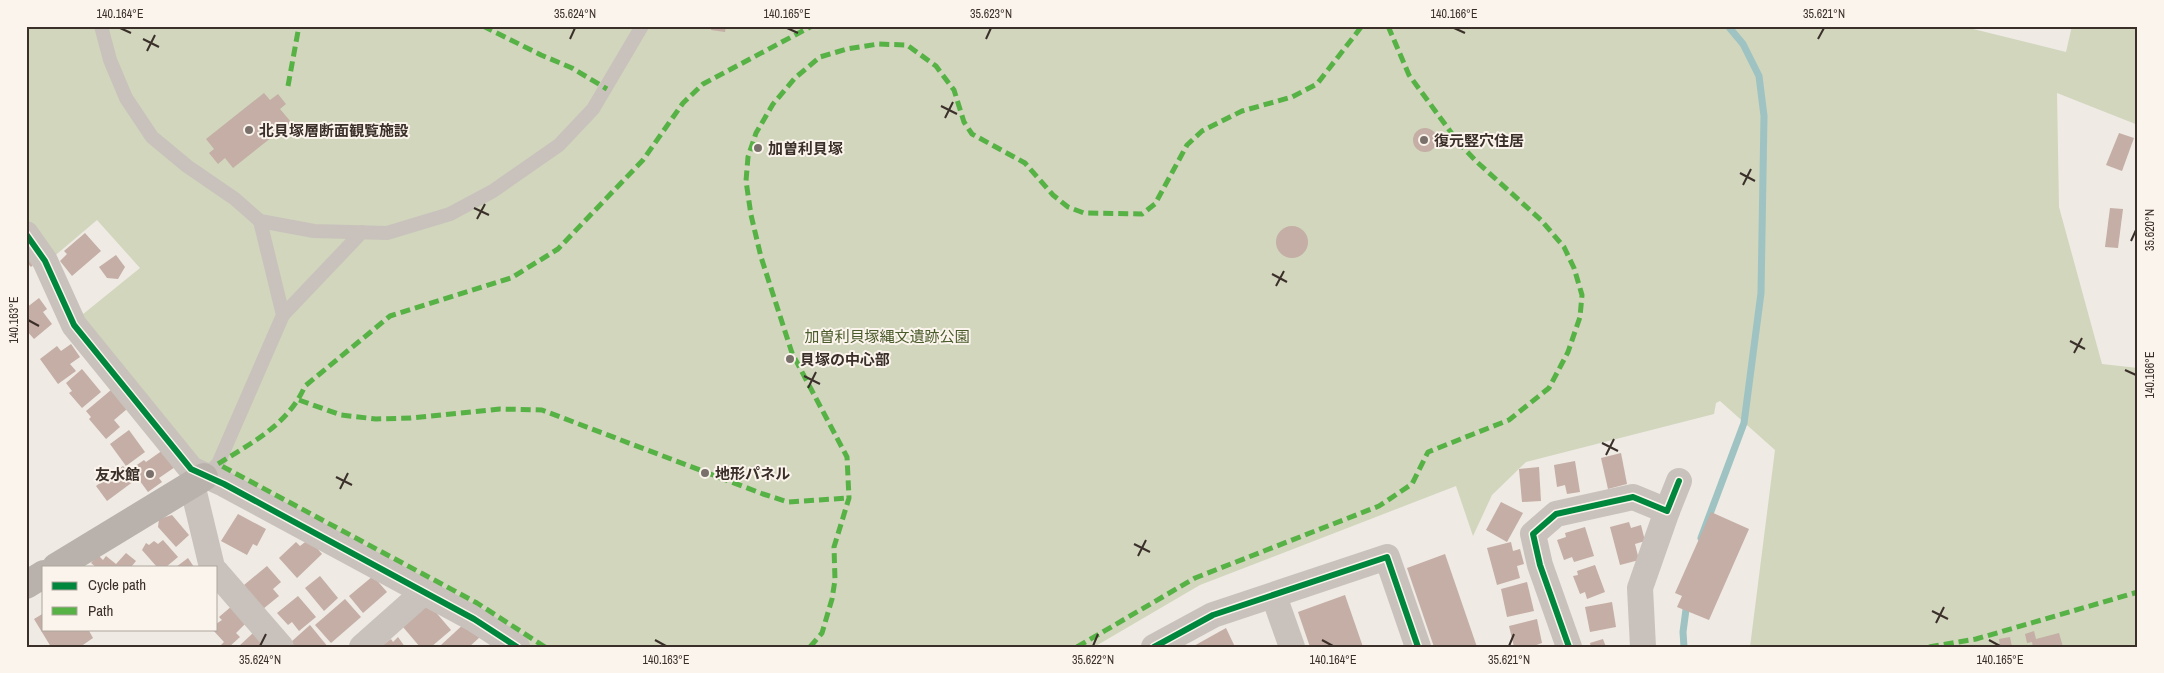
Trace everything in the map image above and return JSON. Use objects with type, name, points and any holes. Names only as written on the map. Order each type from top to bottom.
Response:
[{"type":"street","points":[[26,234],[45,261],[74,325],[198,480],[212,566]]},
{"type":"street","points":[[58,566],[198,480],[224,484],[474,619],[515,646]]},
{"type":"street","points":[[1643,647],[1640,588],[1679,481]]},
{"type":"street","points":[[1568,647],[1540,565],[1533,534],[1556,514],[1633,497],[1667,511]]},
{"type":"street","points":[[1154,647],[1213,615],[1386,557],[1418,647]]},
{"type":"street","points":[[218,574],[281,647]]},
{"type":"street","points":[[26,585],[42,575]]},
{"type":"street","points":[[362,647],[424,592]]},
{"type":"street","points":[[1274,596],[1292,647]]},
{"type":"lane","points":[[101,26],[110,60],[126,98],[152,137],[187,166],[235,199],[260,221],[314,231],[388,233],[450,214],[493,191],[559,145],[593,109],[642,26]]},
{"type":"lane","points":[[260,221],[283,315]]},
{"type":"lane","points":[[198,480],[218,464],[283,315],[362,232]]},
{"type":"green space","name":"加曽利貝塚縄文遺跡公園","points":[[26,26],[1961,26],[2066,52],[2072,26],[2138,26],[2138,125],[2057,93],[2059,207],[2102,364],[2138,368],[2138,647],[1750,647],[1775,450],[1720,401],[1716,403],[1714,414],[1526,462],[1492,495],[1473,536],[1456,486],[1200,585],[1094,647],[530,647],[480,614],[199,466],[77,319],[140,268],[97,220],[51,259],[26,220]]},
{"type":"building","points":[[712,26],[726,26],[725,32],[711,30]]},
{"type":"building","points":[[2027,26],[2049,26],[2049,29],[2027,28]]},
{"type":"building","points":[[264,93],[270,100],[278,94],[286,104],[280,109],[291,122],[233,168],[225,158],[218,164],[209,153],[214,149],[206,139]]},
{"type":"building","points":[[1425,128],[1430,129],[1436,135],[1436,145],[1430,151],[1425,152],[1420,151],[1414,145],[1413,140],[1414,135],[1420,129]]},
{"type":"building","points":[[2119,133],[2134,138],[2122,171],[2106,165]]},
{"type":"building","points":[[2110,208],[2123,209],[2118,248],[2105,247]]},
{"type":"building","points":[[1292,226],[1304,230],[1308,242],[1304,254],[1292,258],[1280,254],[1276,242],[1280,230]]},
{"type":"building","points":[[85,233],[101,251],[72,276],[60,261],[67,254],[64,251]]},
{"type":"building","points":[[26,254],[35,263],[31,267],[28,264],[26,266]]},
{"type":"building","points":[[116,255],[125,267],[118,279],[107,278],[99,267]]},
{"type":"building","points":[[39,298],[47,309],[43,312],[52,324],[34,339],[26,330],[26,308]]},
{"type":"building","points":[[71,344],[80,357],[70,364],[76,371],[58,384],[40,359],[57,346],[61,351]]},
{"type":"building","points":[[82,369],[101,392],[82,408],[69,393],[72,391],[66,383]]},
{"type":"building","points":[[111,390],[127,409],[114,420],[120,427],[106,439],[89,419],[91,417],[86,411]]},
{"type":"building","points":[[129,430],[145,452],[126,466],[110,444]]},
{"type":"building","name":"友水館","points":[[163,450],[175,467],[159,478],[162,482],[148,492],[131,469],[144,460],[146,462]]},
{"type":"building","points":[[1621,453],[1627,484],[1608,489],[1601,458]]},
{"type":"building","points":[[1575,461],[1580,492],[1567,494],[1565,485],[1557,487],[1554,465]]},
{"type":"building","points":[[123,466],[134,481],[107,501],[96,486]]},
{"type":"building","points":[[1539,467],[1541,501],[1522,502],[1519,469]]},
{"type":"building","points":[[1501,502],[1523,513],[1507,542],[1486,530]]},
{"type":"building","points":[[1711,512],[1749,529],[1709,620],[1677,607],[1682,596],[1675,593]]},
{"type":"building","points":[[238,514],[266,529],[257,546],[253,544],[247,555],[221,541]]},
{"type":"building","points":[[172,515],[189,535],[176,547],[158,527],[159,519]]},
{"type":"building","points":[[1629,522],[1631,528],[1641,525],[1645,541],[1635,544],[1639,560],[1620,565],[1610,527]]},
{"type":"building","points":[[1585,527],[1594,556],[1574,562],[1572,557],[1564,560],[1557,540],[1566,537],[1565,533]]},
{"type":"building","points":[[309,539],[322,554],[297,578],[279,558],[296,542],[300,546]]},
{"type":"building","points":[[163,540],[178,557],[167,566],[156,566],[142,550],[146,543],[149,545],[154,541],[158,544]]},
{"type":"building","points":[[1511,542],[1513,551],[1520,549],[1524,564],[1517,566],[1520,578],[1497,585],[1487,548]]},
{"type":"building","points":[[126,553],[136,561],[132,566],[95,566],[91,563],[98,555],[103,560],[106,556],[116,564]]},
{"type":"building","points":[[1445,554],[1477,647],[1434,647],[1407,568]]},
{"type":"building","points":[[188,558],[193,566],[177,566]]},
{"type":"building","points":[[1595,565],[1605,592],[1587,599],[1585,592],[1580,594],[1573,576],[1578,575],[1577,571]]},
{"type":"building","points":[[267,566],[281,582],[273,589],[279,596],[263,609],[244,585]]},
{"type":"building","points":[[320,576],[338,598],[324,611],[305,588]]},
{"type":"building","points":[[373,576],[387,592],[363,613],[349,596]]},
{"type":"building","points":[[1527,582],[1534,611],[1507,617],[1501,589]]},
{"type":"building","points":[[1345,595],[1363,647],[1310,647],[1298,612]]},
{"type":"building","points":[[298,596],[316,617],[299,631],[292,622],[288,625],[277,613]]},
{"type":"building","points":[[345,599],[361,617],[331,643],[315,625]]},
{"type":"building","points":[[427,602],[451,630],[431,647],[420,647],[403,627]]},
{"type":"building","points":[[1612,602],[1616,627],[1590,632],[1585,607]]},
{"type":"building","points":[[233,605],[248,621],[236,633],[240,637],[229,647],[219,647],[224,642],[213,630],[218,630],[218,623],[222,620],[219,617]]},
{"type":"building","points":[[42,614],[42,630],[89,630],[93,638],[80,647],[51,647],[34,619]]},
{"type":"building","points":[[1537,619],[1542,643],[1531,647],[1514,647],[1509,626]]},
{"type":"building","points":[[466,622],[480,637],[469,647],[443,647],[441,645]]},
{"type":"building","points":[[310,625],[328,647],[295,647],[291,642]]},
{"type":"building","points":[[1226,628],[1235,647],[1192,647]]},
{"type":"building","points":[[2034,631],[2036,639],[2059,633],[2063,647],[2033,647],[2032,642],[2027,643],[2025,634]]},
{"type":"building","points":[[253,633],[265,647],[238,647]]},
{"type":"building","points":[[398,637],[405,647],[380,647],[391,639],[393,642]]},
{"type":"building","points":[[2010,637],[2012,647],[2000,647],[1999,639]]},
{"type":"building","points":[[1603,639],[1606,647],[1591,647],[1590,643]]},
{"type":"waterway","points":[[1701,538],[1744,423],[1761,293],[1764,116],[1759,76],[1743,44],[1728,26]]},
{"type":"waterway","points":[[1684,647],[1683,632],[1687,602]]},
{"type":"marked path","points":[[288,86],[299,26]]},
{"type":"marked path","points":[[483,26],[572,68],[607,89]]},
{"type":"marked path","points":[[545,647],[477,603],[218,464],[268,432],[289,412],[305,386],[390,316],[511,278],[558,249],[643,160],[683,103],[703,84],[812,26]]},
{"type":"marked path","points":[[810,647],[822,633],[832,599],[835,580],[834,547],[849,498],[847,457],[792,353],[761,257],[751,215],[746,181],[748,157],[756,133],[773,104],[795,78],[820,57],[847,49],[878,44],[907,45],[936,66],[954,90],[964,122],[972,134],[1025,163],[1053,195],[1068,207],[1084,213],[1142,214],[1155,204],[1187,145],[1202,131],[1242,111],[1292,97],[1317,84],[1362,26]]},
{"type":"marked path","points":[[1077,647],[1195,578],[1379,506],[1412,484],[1428,452],[1509,420],[1549,388],[1568,352],[1580,317],[1582,295],[1574,268],[1564,247],[1541,220],[1477,162],[1458,142],[1409,75],[1388,26]]},
{"type":"marked path","points":[[299,400],[341,415],[376,419],[411,418],[500,409],[542,410],[788,502],[849,498]]},
{"type":"marked path","points":[[1929,647],[1976,639],[2138,592]]},
{"type":"cycle path","points":[[26,234],[45,261],[74,325],[191,469],[224,484],[474,619],[517,647]]},
{"type":"cycle path","points":[[1569,647],[1540,565],[1533,534],[1556,514],[1633,497],[1667,511],[1679,481]]},
{"type":"cycle path","points":[[1154,647],[1213,615],[1387,557],[1418,647]]},
{"type":"place","name":"北貝塚層断面観覧施設","points":[[249,130]]},
{"type":"place","name":"復元竪穴住居","points":[[1424,140]]},
{"type":"place","name":"加曽利貝塚","points":[[758,148]]},
{"type":"place","name":"貝塚の中心部","points":[[790,359]]},
{"type":"place","name":"地形パネル","points":[[705,473]]},
{"type":"place","name":"友水館","points":[[150,474]]}]
